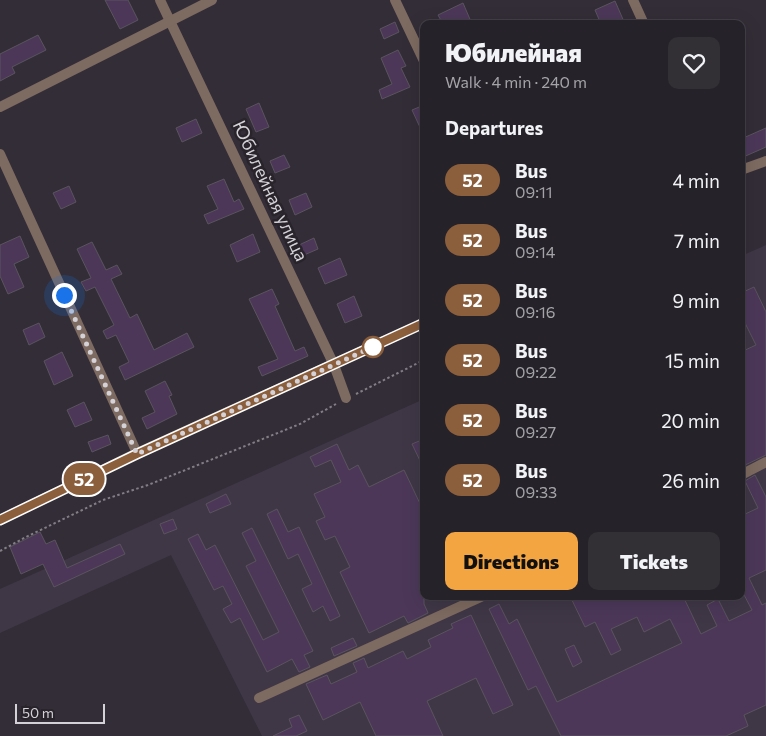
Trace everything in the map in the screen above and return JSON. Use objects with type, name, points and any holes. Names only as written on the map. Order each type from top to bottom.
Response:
[{"type":"street","name":"Юбилейная улица","points":[[160,0],[334,365],[346,398]]},
{"type":"street","points":[[0,107],[212,0]]},
{"type":"street","points":[[395,0],[420,53]]},
{"type":"street","points":[[633,0],[642,20]]},
{"type":"street","points":[[0,154],[137,454]]},
{"type":"street","points":[[745,169],[766,161]]},
{"type":"street","points":[[0,520],[137,454],[420,325]]},
{"type":"street","points":[[745,473],[766,462]]},
{"type":"street","points":[[258,698],[474,600]]},
{"type":"path","points":[[0,551],[103,500],[148,485],[300,424],[346,398],[420,362]]},
{"type":"shaded area","points":[[766,245],[766,736],[262,736],[171,555],[0,633],[0,589],[420,401],[420,600],[745,600],[745,254]]},
{"type":"building","points":[[105,0],[128,0],[138,20],[120,29]]},
{"type":"building","points":[[615,1],[623,20],[599,20],[595,10]]},
{"type":"building","points":[[463,3],[470,20],[441,20],[438,15]]},
{"type":"building","points":[[395,22],[399,32],[384,39],[380,29]]},
{"type":"building","points":[[38,35],[46,50],[12,67],[15,73],[0,81],[0,54]]},
{"type":"building","points":[[398,50],[406,66],[401,68],[410,87],[382,99],[379,90],[392,84],[381,58]]},
{"type":"building","points":[[259,103],[269,127],[256,132],[246,109]]},
{"type":"building","points":[[420,107],[420,127],[412,110]]},
{"type":"building","points":[[196,119],[202,133],[182,142],[176,128]]},
{"type":"building","points":[[766,128],[766,147],[745,156],[745,137]]},
{"type":"building","points":[[284,155],[290,167],[275,173],[270,161]]},
{"type":"building","points":[[224,179],[234,202],[239,199],[244,209],[208,224],[204,215],[218,209],[207,186]]},
{"type":"building","points":[[69,186],[76,202],[61,209],[53,193]]},
{"type":"building","points":[[306,193],[312,207],[295,215],[289,200]]},
{"type":"building","points":[[253,234],[260,252],[237,262],[230,245]]},
{"type":"building","points":[[20,236],[29,257],[14,264],[24,287],[8,294],[0,276],[0,245]]},
{"type":"building","points":[[314,238],[318,249],[304,255],[299,245]]},
{"type":"building","points":[[92,242],[106,270],[117,265],[122,274],[111,279],[130,318],[137,314],[154,350],[187,333],[194,347],[125,380],[119,367],[129,362],[116,335],[107,339],[103,331],[114,325],[95,287],[86,291],[81,282],[91,278],[77,249]]},
{"type":"building","points":[[340,258],[347,275],[325,284],[318,268]]},
{"type":"building","points":[[754,287],[766,312],[766,455],[745,465],[745,350],[756,345],[745,323],[745,291]]},
{"type":"building","points":[[272,289],[279,304],[275,306],[295,351],[304,347],[308,356],[262,376],[258,367],[278,359],[249,299]]},
{"type":"building","points":[[354,296],[362,316],[345,323],[337,304]]},
{"type":"building","points":[[39,323],[45,337],[29,345],[23,330]]},
{"type":"building","points":[[62,352],[73,376],[54,385],[44,361]]},
{"type":"building","points":[[165,381],[172,395],[169,396],[177,414],[147,429],[142,418],[155,412],[145,391]]},
{"type":"building","points":[[84,402],[92,420],[75,427],[67,410]]},
{"type":"building","points":[[108,435],[111,444],[92,452],[88,442]]},
{"type":"building","points":[[420,441],[420,461],[412,444]]},
{"type":"building","points":[[337,444],[349,470],[358,465],[369,487],[404,470],[420,504],[420,600],[424,600],[428,613],[408,623],[404,616],[369,633],[340,572],[350,567],[335,536],[325,540],[316,521],[325,517],[314,494],[341,482],[331,460],[315,467],[310,457]]},
{"type":"building","points":[[755,475],[766,497],[766,570],[749,578],[762,605],[766,603],[766,705],[744,715],[748,726],[726,736],[561,736],[536,686],[528,690],[489,609],[499,604],[509,624],[517,619],[557,702],[682,643],[670,619],[644,632],[637,617],[611,629],[621,650],[611,655],[595,622],[585,627],[572,600],[685,600],[701,634],[717,626],[707,605],[716,600],[718,600],[729,621],[752,610],[745,597],[745,514],[758,508],[745,481]]},
{"type":"building","points":[[226,494],[231,504],[210,513],[206,504]]},
{"type":"building","points":[[277,509],[288,532],[299,527],[340,616],[330,621],[323,606],[313,612],[302,589],[312,584],[298,554],[288,559],[267,514]]},
{"type":"building","points":[[173,519],[177,529],[164,534],[160,524]]},
{"type":"building","points":[[252,528],[313,651],[304,655],[310,667],[299,672],[292,659],[267,672],[240,618],[231,623],[223,609],[232,604],[223,586],[214,590],[188,539],[198,534],[206,550],[215,545],[263,640],[279,632],[246,566],[256,561],[242,533]]},
{"type":"building","points":[[40,532],[46,544],[55,540],[67,568],[120,544],[125,554],[54,587],[43,564],[21,574],[10,547]]},
{"type":"building","points":[[471,615],[513,705],[493,714],[476,678],[427,701],[443,736],[376,736],[360,702],[323,720],[306,684],[327,675],[331,684],[357,672],[353,663],[364,658],[368,668],[403,651],[407,659],[431,647],[428,640],[453,628],[451,624]]},
{"type":"building","points":[[353,638],[357,646],[334,656],[331,648]]},
{"type":"building","points":[[574,645],[582,662],[573,667],[565,649]]},
{"type":"building","points":[[299,715],[307,731],[296,736],[273,736],[292,727],[289,719]]},
{"type":"bus line","name":"52","points":[[0,520],[137,454],[420,325]]},
{"type":"route","points":[[64,295],[137,454],[373,347]]}]
